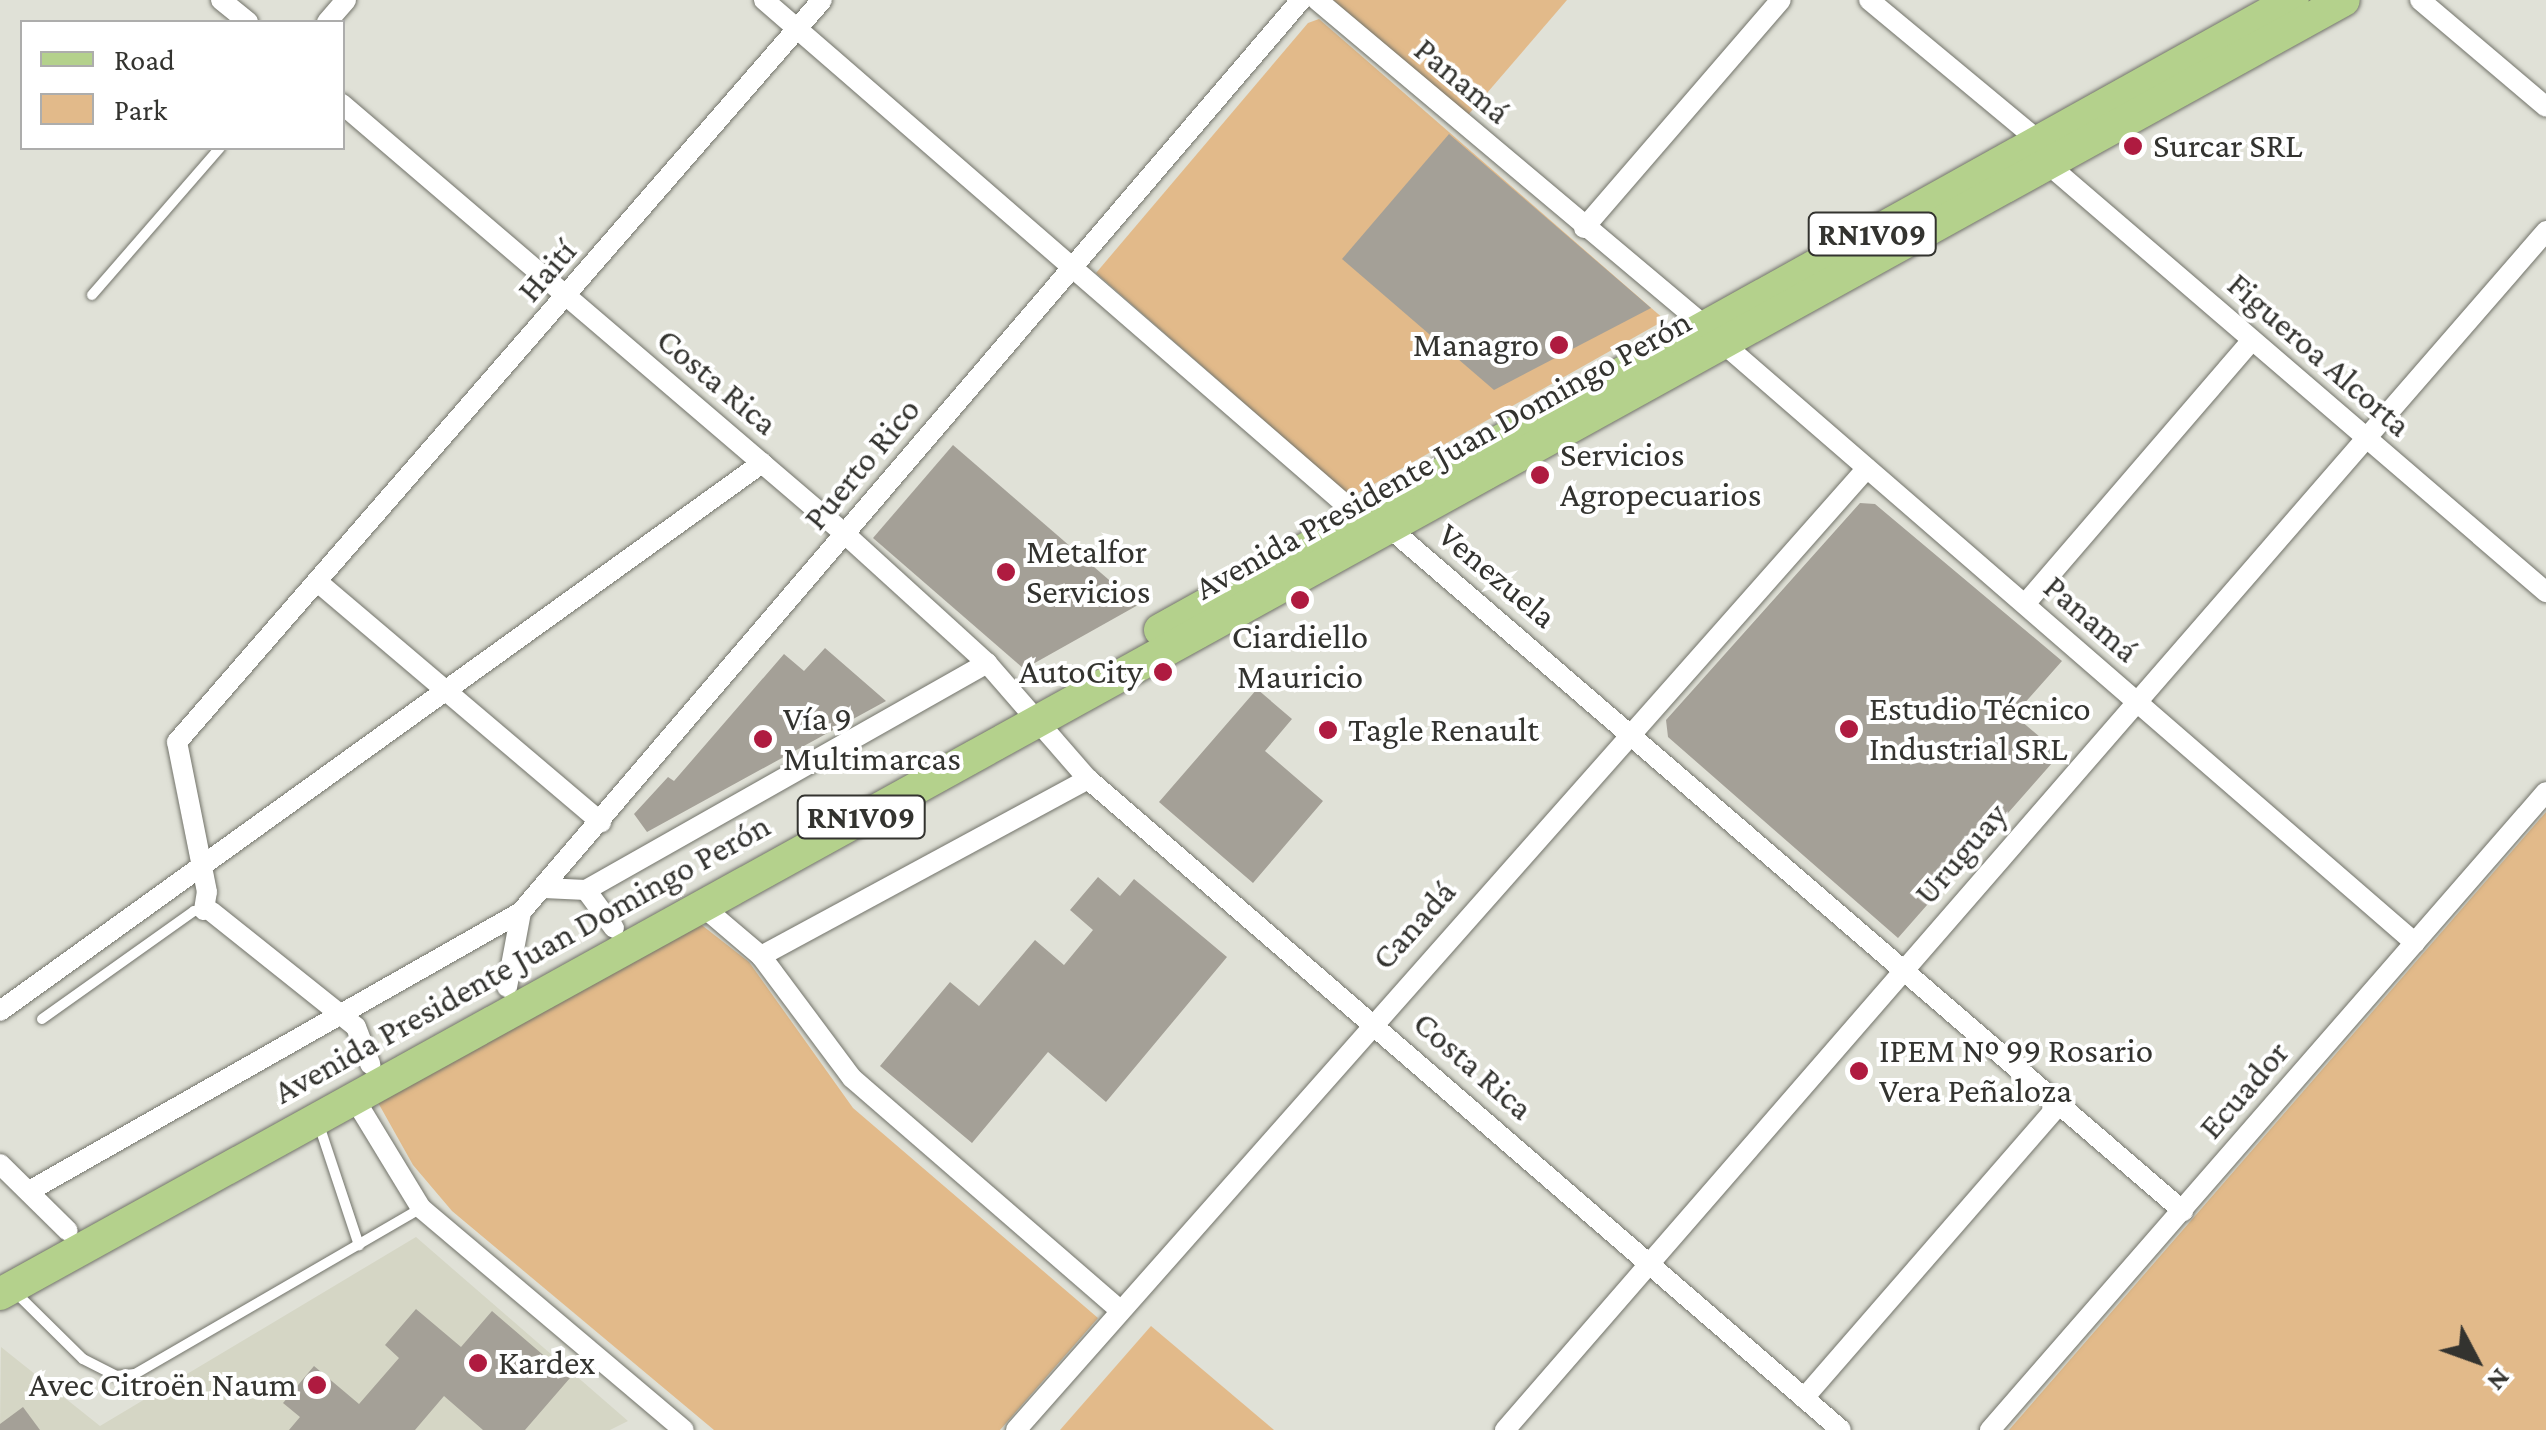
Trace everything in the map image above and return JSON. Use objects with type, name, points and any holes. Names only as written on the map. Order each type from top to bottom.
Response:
[{"type":"main road","name":"Avenida Presidente Juan Domingo Perón","points":[[2045,154],[2293,0]]},
{"type":"main road","name":"Avenida Presidente Juan Domingo Perón","points":[[4,1284],[68,1231],[614,928],[1033,712],[2045,154],[2344,0]]},
{"type":"main road","name":"Avenida Presidente Juan Domingo Perón","points":[[4,1284],[354,1098],[701,905],[1033,712]]},
{"type":"street","points":[[221,0],[246,20]]},
{"type":"street","points":[[329,20],[346,0]]},
{"type":"street","name":"Venezuela","points":[[764,0],[1377,525],[1630,732],[2183,1211]]},
{"type":"street","name":"Haití","points":[[202,866],[178,742],[568,298],[822,0]]},
{"type":"street","name":"Puerto Rico","points":[[522,912],[1301,0]]},
{"type":"street","name":"Panamá","points":[[1316,0],[1715,336],[2415,943]]},
{"type":"street","points":[[1584,228],[1781,0]]},
{"type":"street","name":"Figueroa Alcorta","points":[[1869,0],[2252,340],[2546,592]]},
{"type":"street","points":[[2420,0],[2546,107]]},
{"type":"street","name":"Costa Rica","points":[[345,107],[845,534],[987,662],[1033,712],[1060,752],[1088,779],[1841,1430]]},
{"type":"street","name":"Uruguay","points":[[1505,1430],[2546,231]]},
{"type":"street","points":[[2024,604],[2252,340]]},
{"type":"street","points":[[0,1011],[762,463]]},
{"type":"street","name":"Canadá","points":[[1016,1430],[1372,1022],[1867,468]]},
{"type":"street","points":[[319,582],[602,822]]},
{"type":"street","points":[[544,888],[586,890],[987,662]]},
{"type":"street","points":[[760,956],[1088,779]]},
{"type":"street","name":"Ecuador","points":[[1990,1430],[2546,792]]},
{"type":"street","points":[[202,866],[208,911],[356,1027],[370,1064]]},
{"type":"street","points":[[586,890],[614,928]]},
{"type":"street","points":[[701,905],[760,956],[852,1078],[1120,1310]]},
{"type":"street","points":[[507,987],[522,912]]},
{"type":"street","points":[[31,1190],[522,912]]},
{"type":"street","points":[[354,1098],[421,1208],[684,1430]]},
{"type":"street","points":[[1804,1398],[2060,1103]]},
{"type":"street","points":[[0,1164],[31,1190],[68,1231]]},
{"type":"lane","points":[[92,295],[218,150]]},
{"type":"lane","points":[[42,1019],[208,911]]},
{"type":"lane","points":[[316,1118],[359,1245]]},
{"type":"lane","points":[[4,1284],[82,1359],[116,1376],[135,1374],[421,1208]]},
{"type":"shaded area","points":[[416,1237],[628,1421],[610,1430],[0,1430],[1,1347],[100,1426]]},
{"type":"green space","points":[[1333,0],[1567,0],[1468,115]]},
{"type":"green space","points":[[1319,19],[1665,320],[1351,497],[1096,273],[1308,23]]},
{"type":"green space","points":[[2546,812],[2546,1430],[2009,1430]]},
{"type":"green space","points":[[694,919],[749,962],[853,1108],[1098,1318],[1000,1430],[714,1430],[452,1211],[413,1165],[376,1099]]},
{"type":"green space","points":[[1151,1326],[1274,1430],[1060,1430]]},
{"type":"building","points":[[1449,134],[1651,308],[1494,390],[1342,259]]},
{"type":"building","name":"Metalfor Servicios","points":[[953,445],[1138,605],[1024,669],[873,538]]},
{"type":"building","name":"Estudio Técnico Industrial SRL","points":[[1860,503],[1875,504],[2062,661],[2014,715],[2060,754],[1898,938],[1668,737],[1666,720]]},
{"type":"building","name":"Vía 9 Multimarcas","points":[[825,648],[886,701],[647,832],[634,814],[668,777],[674,781],[784,654],[804,671]]},
{"type":"building","points":[[1257,689],[1292,719],[1265,751],[1323,801],[1253,883],[1159,802]]},
{"type":"building","points":[[1098,877],[1120,896],[1134,879],[1227,957],[1106,1102],[1048,1052],[972,1143],[880,1066],[950,982],[979,1006],[1035,940],[1064,965],[1093,930],[1070,910]]},
{"type":"building","name":"Kardex","points":[[416,1309],[461,1347],[492,1311],[570,1378],[525,1430],[483,1430],[444,1396],[415,1430],[289,1430],[300,1417],[283,1403],[314,1366],[359,1404],[399,1358],[385,1345]]},
{"type":"building","points":[[23,1407],[40,1430],[0,1430],[0,1424]]},
{"type":"place","name":"Surcar SRL","points":[[2133,146]]},
{"type":"place","name":"Managro","points":[[1559,345]]},
{"type":"place","name":"Servicios Agropecuarios","points":[[1540,475]]},
{"type":"place","name":"Metalfor Servicios","points":[[1006,572]]},
{"type":"place","name":"Ciardiello Mauricio","points":[[1300,600]]},
{"type":"place","name":"AutoCity","points":[[1163,672]]},
{"type":"place","name":"Estudio Técnico Industrial SRL","points":[[1849,729]]},
{"type":"place","name":"Tagle Renault","points":[[1328,730]]},
{"type":"place","name":"Vía 9 Multimarcas","points":[[763,739]]},
{"type":"place","name":"IPEM Nº 99 Rosario Vera Peñaloza","points":[[1859,1071]]},
{"type":"place","name":"Kardex","points":[[478,1363]]},
{"type":"place","name":"Avec Citroën Naum","points":[[317,1385]]}]
